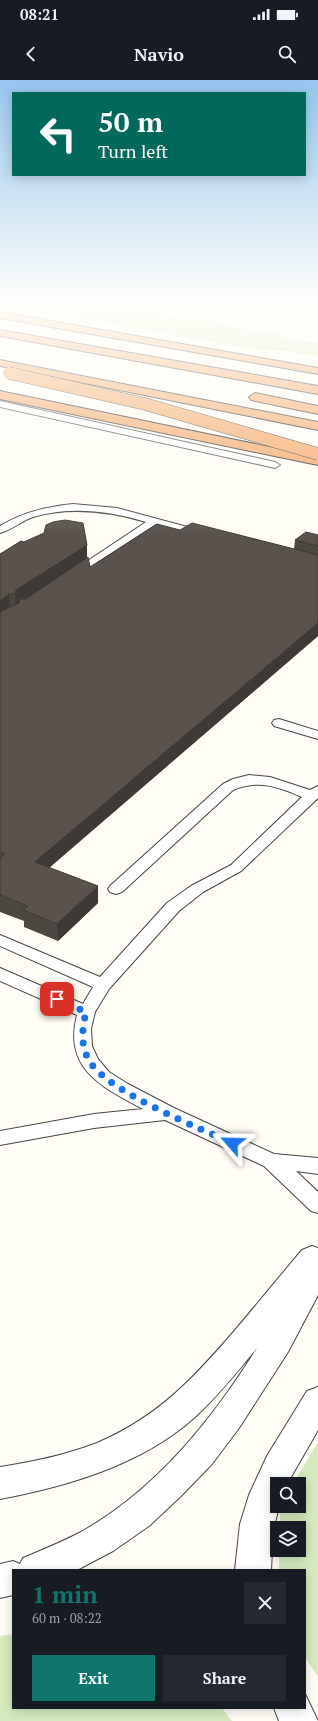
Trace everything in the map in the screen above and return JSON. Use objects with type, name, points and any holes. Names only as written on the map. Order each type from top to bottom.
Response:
[{"type":"highway","points":[[55,382],[115,396],[318,454]]},
{"type":"highway","points":[[73,382],[318,426]]},
{"type":"highway","points":[[271,382],[318,390]]},
{"type":"highway","points":[[0,384],[134,410],[318,437]]},
{"type":"highway","points":[[0,395],[318,461]]},
{"type":"highway","points":[[240,395],[318,410]]},
{"type":"street","points":[[0,1483],[39,1477],[79,1465],[115,1451],[177,1413],[203,1390],[318,1251]]},
{"type":"street","points":[[38,1569],[60,1560],[101,1539],[138,1513],[170,1484],[211,1440],[250,1388],[283,1335],[318,1266]]},
{"type":"street","points":[[253,1569],[254,1540],[260,1510],[270,1483],[318,1401]]},
{"type":"street","points":[[0,1581],[12,1578]]},
{"type":"street","points":[[293,1709],[299,1721]]},
{"type":"lane","points":[[0,404],[275,465]]},
{"type":"lane","points":[[0,530],[30,514],[64,508],[100,508],[214,537]]},
{"type":"lane","points":[[62,582],[154,522]]},
{"type":"lane","points":[[279,723],[318,734]]},
{"type":"lane","points":[[116,889],[228,787],[235,783],[249,780],[274,781],[315,793]]},
{"type":"lane","points":[[315,793],[236,868],[197,890],[173,907],[103,986],[86,1012],[82,1029],[83,1046],[90,1062],[102,1077],[121,1089],[167,1113],[271,1161],[318,1205]]},
{"type":"lane","points":[[0,940],[103,986]]},
{"type":"lane","points":[[0,974],[86,1012]]},
{"type":"lane","points":[[0,1138],[94,1121],[167,1113]]},
{"type":"lane","points":[[271,1161],[318,1166]]},
{"type":"green space","points":[[318,1442],[318,1677],[306,1659],[306,1569],[279,1569],[279,1557],[306,1557],[306,1521],[280,1521],[280,1513],[306,1513],[306,1477],[297,1477]]},
{"type":"green space","points":[[12,1634],[12,1709],[223,1709],[232,1721],[0,1721],[0,1636]]},
{"type":"building","points":[[65,520],[83,523],[87,545],[16,590],[15,594],[9,594],[0,601],[0,554],[21,541],[24,542],[44,533],[46,525]]},
{"type":"building","points":[[192,523],[318,555],[318,623],[35,862],[98,886],[57,924],[23,910],[28,906],[0,895],[0,858],[5,854],[0,852],[0,612],[19,603],[20,599],[26,599],[88,557],[90,567],[157,524],[180,530]]},
{"type":"building","points":[[306,532],[318,535],[318,546],[295,540]]},
{"type":"route","points":[[57,999],[86,1012],[82,1029],[83,1046],[90,1062],[102,1077],[121,1089],[167,1113],[232,1143]]}]
